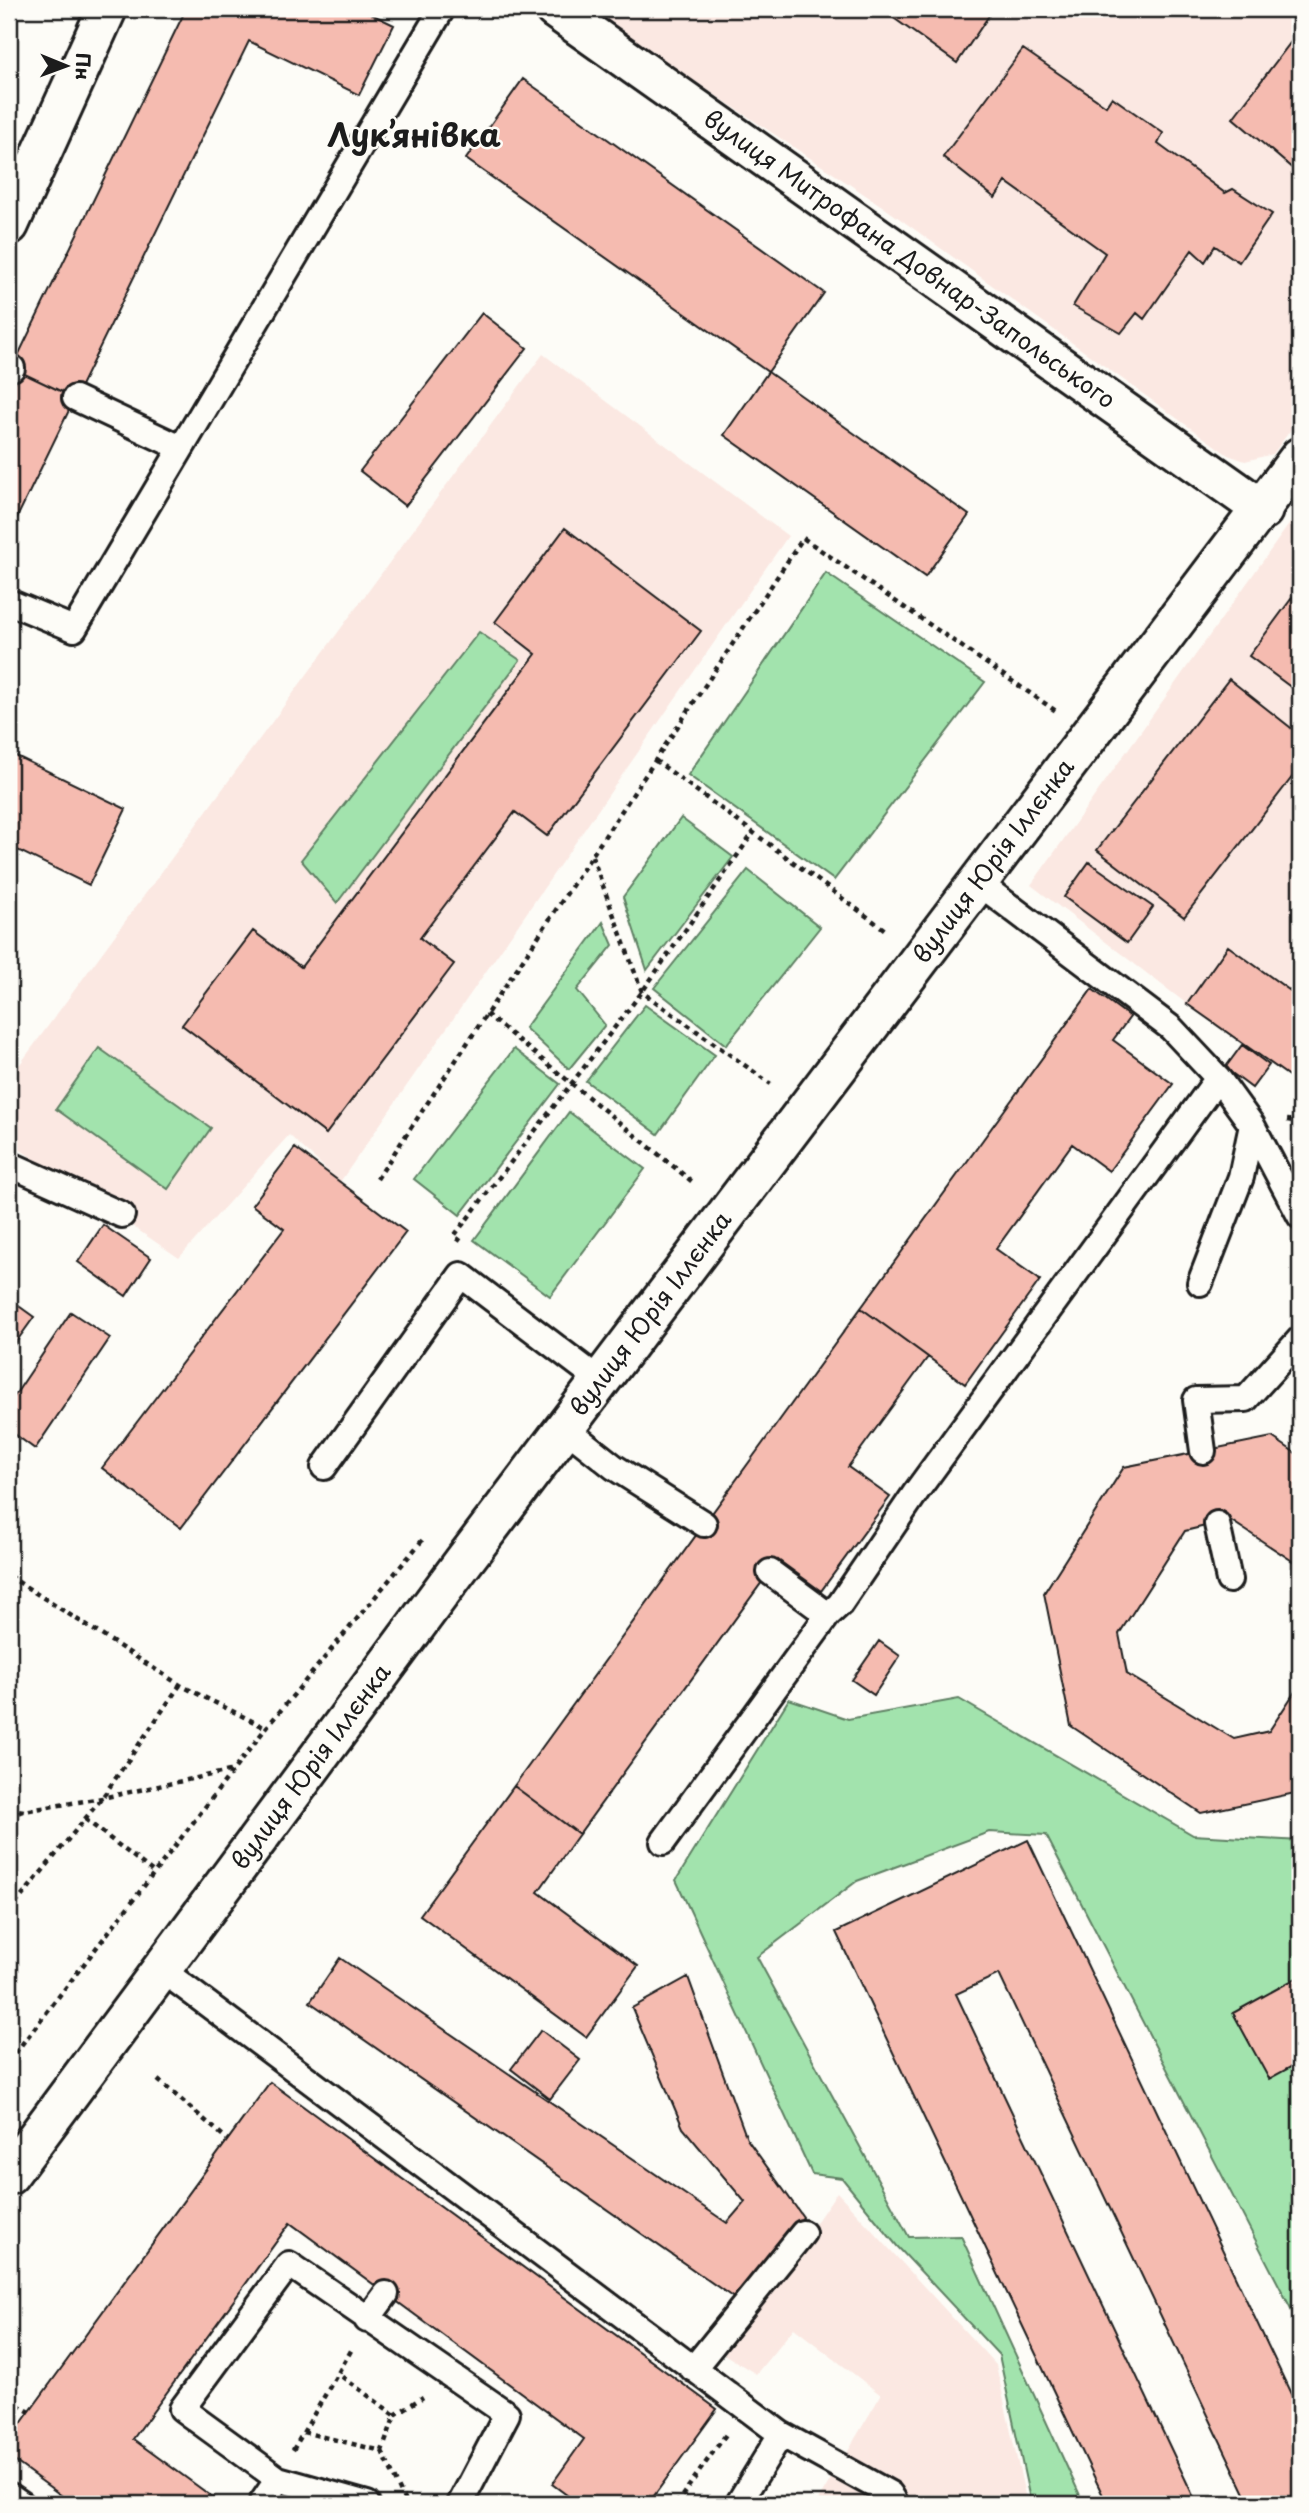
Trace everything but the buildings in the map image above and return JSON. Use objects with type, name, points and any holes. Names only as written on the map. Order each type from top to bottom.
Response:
[{"type":"main road","points":[[9,225],[107,9]]},
{"type":"main road","name":"вулиця Митрофана Довнар-Запольського","points":[[555,9],[1263,510]]},
{"type":"main road","name":"вулиця Юрія Іллєнка","points":[[9,2175],[464,1561],[603,1382],[1263,510],[1300,457]]},
{"type":"lane","points":[[9,602],[74,629],[442,9]]},
{"type":"lane","points":[[75,398],[181,448]]},
{"type":"lane","points":[[980,884],[1171,1028],[1218,1078],[1252,1125],[1300,1213]]},
{"type":"lane","points":[[663,1842],[828,1615],[840,1604],[916,1492],[1218,1078]]},
{"type":"lane","points":[[1200,1283],[1241,1177],[1252,1125]]},
{"type":"lane","points":[[9,1164],[122,1215]]},
{"type":"lane","points":[[324,1467],[461,1275],[603,1382]]},
{"type":"lane","points":[[1203,1451],[1196,1400],[1247,1399],[1300,1339]]},
{"type":"lane","points":[[566,1429],[614,1466],[704,1524]]},
{"type":"lane","points":[[1217,1524],[1229,1580]]},
{"type":"lane","points":[[770,1572],[828,1615]]},
{"type":"lane","points":[[162,1970],[453,2203],[781,2434],[890,2494],[896,2504]]},
{"type":"lane","points":[[693,2370],[803,2233]]},
{"type":"lane","points":[[367,2504],[278,2479],[182,2409],[289,2264],[507,2414],[460,2504]]},
{"type":"lane","points":[[367,2320],[386,2294]]},
{"type":"lane","points":[[738,2504],[781,2434]]},
{"type":"lane","points":[[261,2504],[278,2479]]},
{"type":"lane","points":[[9,2495],[22,2504]]},
{"type":"path","points":[[377,1179],[803,538],[1057,712]]},
{"type":"path","points":[[655,760],[888,932]]},
{"type":"path","points":[[454,1236],[573,1085],[642,992],[753,832]]},
{"type":"path","points":[[592,856],[642,992],[771,1084]]},
{"type":"path","points":[[486,1014],[695,1184]]},
{"type":"path","points":[[9,2061],[152,1871],[425,1536]]},
{"type":"path","points":[[9,1576],[180,1685],[266,1728]]},
{"type":"path","points":[[9,1912],[102,1798],[180,1685]]},
{"type":"path","points":[[9,1816],[234,1770]]},
{"type":"path","points":[[9,1809],[23,1811]]},
{"type":"path","points":[[85,1819],[152,1871]]},
{"type":"path","points":[[158,2080],[228,2140]]},
{"type":"path","points":[[278,2479],[367,2320]]},
{"type":"path","points":[[338,2374],[395,2415],[382,2451],[406,2504]]},
{"type":"path","points":[[9,2400],[30,2412]]},
{"type":"path","points":[[303,2431],[382,2451]]},
{"type":"shaded area","points":[[586,9],[1300,9],[1300,417],[1273,454],[1245,461],[1228,455],[882,206]]},
{"type":"shaded area","points":[[543,354],[788,536],[340,1182],[289,1135],[179,1258],[9,1142],[9,1079]]},
{"type":"shaded area","points":[[1300,509],[1300,1084],[1187,1004],[1031,885]]},
{"type":"shaded area","points":[[837,2192],[996,2365],[1027,2504],[816,2504],[881,2395],[794,2328],[756,2374],[719,2351],[789,2262]]},
{"type":"green space","points":[[826,573],[985,682],[834,880],[688,775]]},
{"type":"green space","points":[[479,632],[520,660],[337,903],[301,860]]},
{"type":"green space","points":[[681,818],[733,857],[647,970],[623,897]]},
{"type":"green space","points":[[748,870],[820,927],[726,1045],[654,988]]},
{"type":"green space","points":[[603,922],[613,945],[577,990],[605,1025],[569,1069],[525,1028]]},
{"type":"green space","points":[[645,1005],[715,1055],[658,1134],[586,1081]]},
{"type":"green space","points":[[99,1048],[211,1128],[168,1189],[56,1109]]},
{"type":"green space","points":[[514,1049],[560,1084],[460,1215],[414,1179]]},
{"type":"green space","points":[[569,1112],[645,1169],[550,1296],[474,1240]]},
{"type":"green space","points":[[789,1699],[848,1719],[959,1699],[1193,1835],[1300,1841],[1300,2326],[1046,1835],[989,1832],[857,1881],[757,1957],[909,2237],[961,2236],[1084,2504],[1031,2504],[999,2355],[897,2246],[842,2178],[812,2174],[676,1880]]},
{"type":"district","name":"Лукʼянівка","points":[[414,136]]}]
